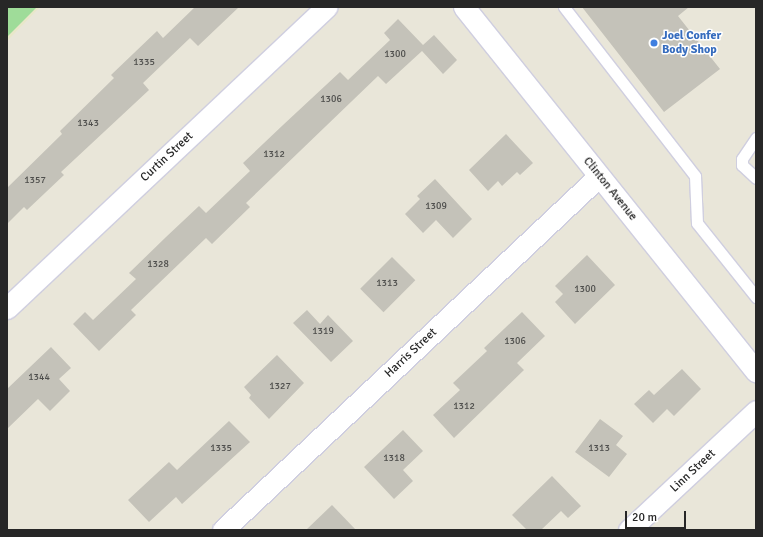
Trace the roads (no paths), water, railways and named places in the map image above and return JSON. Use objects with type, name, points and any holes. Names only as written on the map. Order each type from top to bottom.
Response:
[{"type":"street","name":"Curtin Street","points":[[7,308],[326,7]]},
{"type":"street","name":"Clinton Avenue","points":[[464,7],[755,368]]},
{"type":"street","name":"Harris Street","points":[[224,530],[599,176]]},
{"type":"street","name":"Linn Street","points":[[629,530],[756,412]]},
{"type":"lane","points":[[564,7],[695,176],[697,224],[756,297]]},
{"type":"lane","points":[[756,138],[742,159],[742,165],[756,178]]},
{"type":"place","name":"Joel Confer Body Shop","points":[[654,43]]}]
